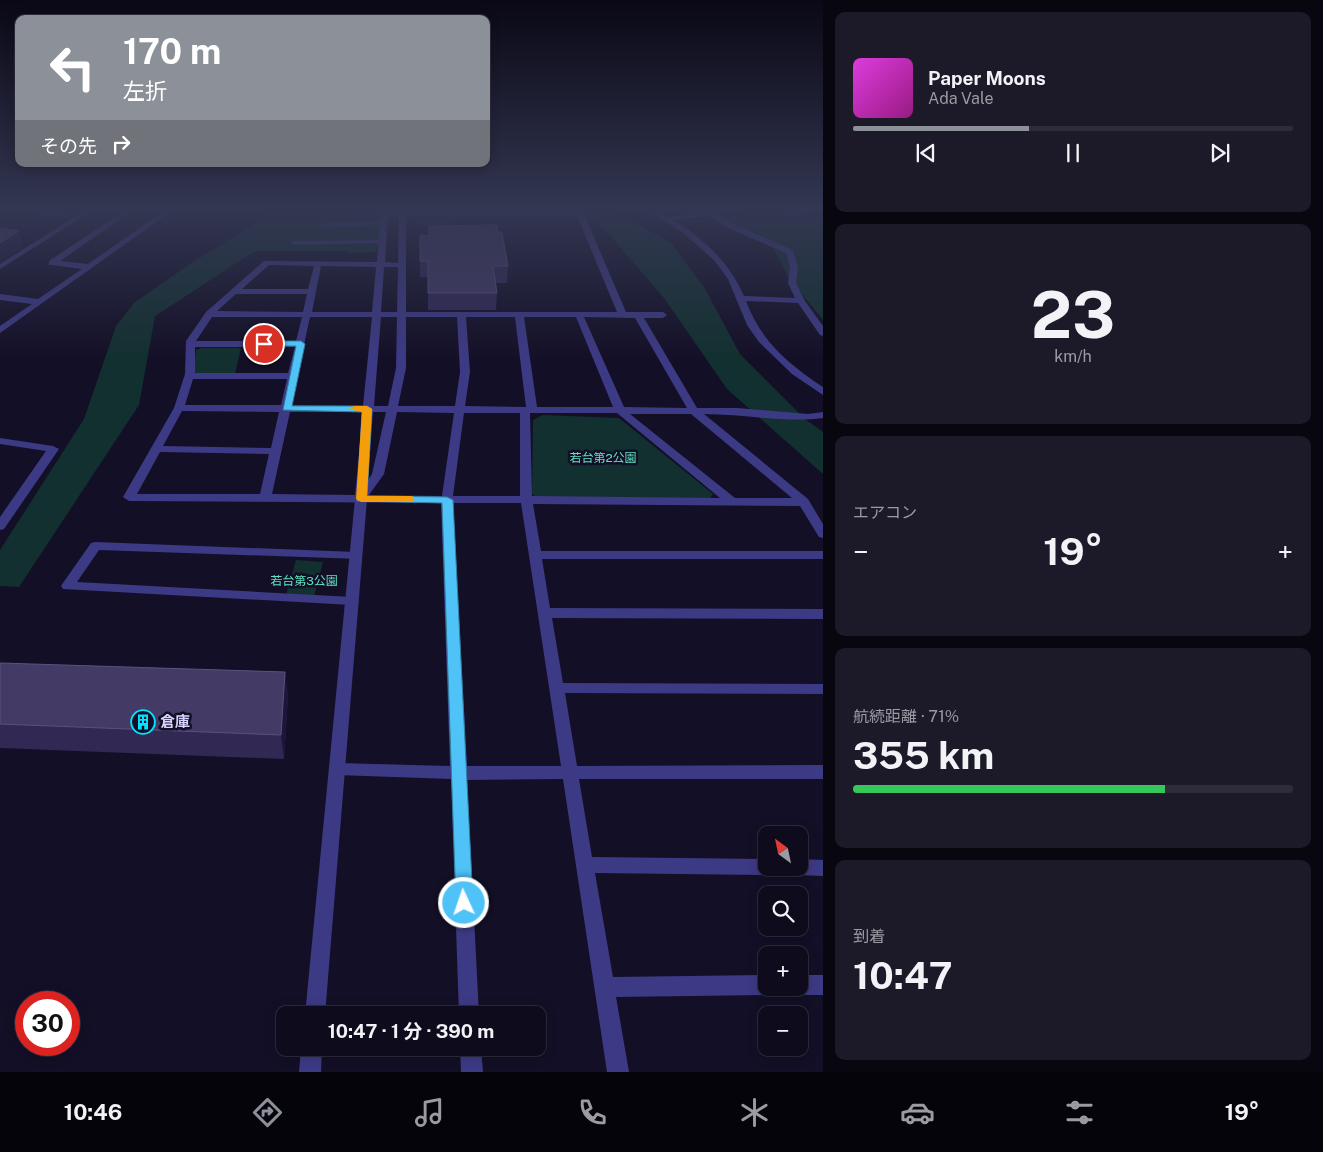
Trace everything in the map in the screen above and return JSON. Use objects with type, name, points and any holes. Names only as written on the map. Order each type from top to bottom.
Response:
[{"type":"street","points":[[55,261],[52,263],[89,267]]},
{"type":"street","points":[[0,330],[98,261]]},
{"type":"street","points":[[361,499],[378,474],[401,368],[400,315],[402,261]]},
{"type":"street","points":[[600,261],[623,315]]},
{"type":"street","points":[[717,261],[732,279],[757,333],[788,366],[823,392]]},
{"type":"street","points":[[792,261],[794,267],[792,283],[800,301],[823,333]]},
{"type":"street","points":[[402,265],[267,263],[209,314],[191,344],[190,376],[179,408],[129,497],[804,502]]},
{"type":"street","points":[[265,498],[287,408],[318,264]]},
{"type":"street","points":[[316,1006],[380,264]]},
{"type":"street","points":[[234,292],[312,291]]},
{"type":"street","points":[[0,297],[40,302]]},
{"type":"street","points":[[740,298],[800,301]]},
{"type":"street","points":[[209,314],[663,315]]},
{"type":"street","points":[[461,315],[465,372],[447,500],[469,1006]]},
{"type":"street","points":[[519,315],[529,410],[526,500],[618,1072]]},
{"type":"street","points":[[579,315],[620,411],[731,502]]},
{"type":"street","points":[[638,315],[694,411],[804,502],[823,534]]},
{"type":"street","points":[[191,344],[301,344]]},
{"type":"street","points":[[190,376],[294,376]]},
{"type":"street","points":[[179,408],[738,411],[808,417],[823,415]]},
{"type":"street","points":[[0,441],[53,449],[0,526]]},
{"type":"street","points":[[156,449],[276,451]]},
{"type":"street","points":[[352,601],[68,586],[95,546],[356,556]]},
{"type":"street","points":[[534,555],[823,555]]},
{"type":"street","points":[[544,613],[823,614]]},
{"type":"street","points":[[556,688],[823,689]]},
{"type":"street","points":[[337,769],[459,773],[823,772]]},
{"type":"street","points":[[585,865],[758,867]]},
{"type":"street","points":[[808,867],[823,868]]},
{"type":"street","points":[[808,985],[823,985]]},
{"type":"street","points":[[604,986],[758,986]]},
{"type":"street","points":[[310,1072],[311,1056]]},
{"type":"street","points":[[471,1056],[472,1072]]},
{"type":"green space","points":[[194,261],[240,261],[155,316],[139,405],[19,587],[0,586],[0,550],[84,419],[116,326],[134,303]]},
{"type":"green space","points":[[632,261],[685,261],[704,287],[740,354],[805,419],[823,432],[823,474],[727,389],[664,298]]},
{"type":"green space","points":[[780,261],[823,261],[823,320],[789,278]]},
{"type":"green space","points":[[202,348],[241,348],[235,374],[199,375],[194,371],[196,350]]},
{"type":"green space","name":"若台第2公園","points":[[543,415],[619,418],[713,494],[709,500],[540,500],[532,494],[533,420]]},
{"type":"green space","name":"若台第3公園","points":[[296,560],[323,562],[314,597],[286,595]]},
{"type":"building","points":[[428,261],[507,261],[508,266],[493,266],[497,293],[428,293]]},
{"type":"building","name":"倉庫","points":[[0,663],[285,672],[281,735],[0,724]]},
{"type":"slow traffic","points":[[354,409],[367,409],[361,499],[411,499]]},
{"type":"place","name":"倉庫","points":[[143,722]]},
{"type":"route","points":[[264,344],[301,344],[287,408],[367,409],[361,499],[447,500],[464,903]]}]
